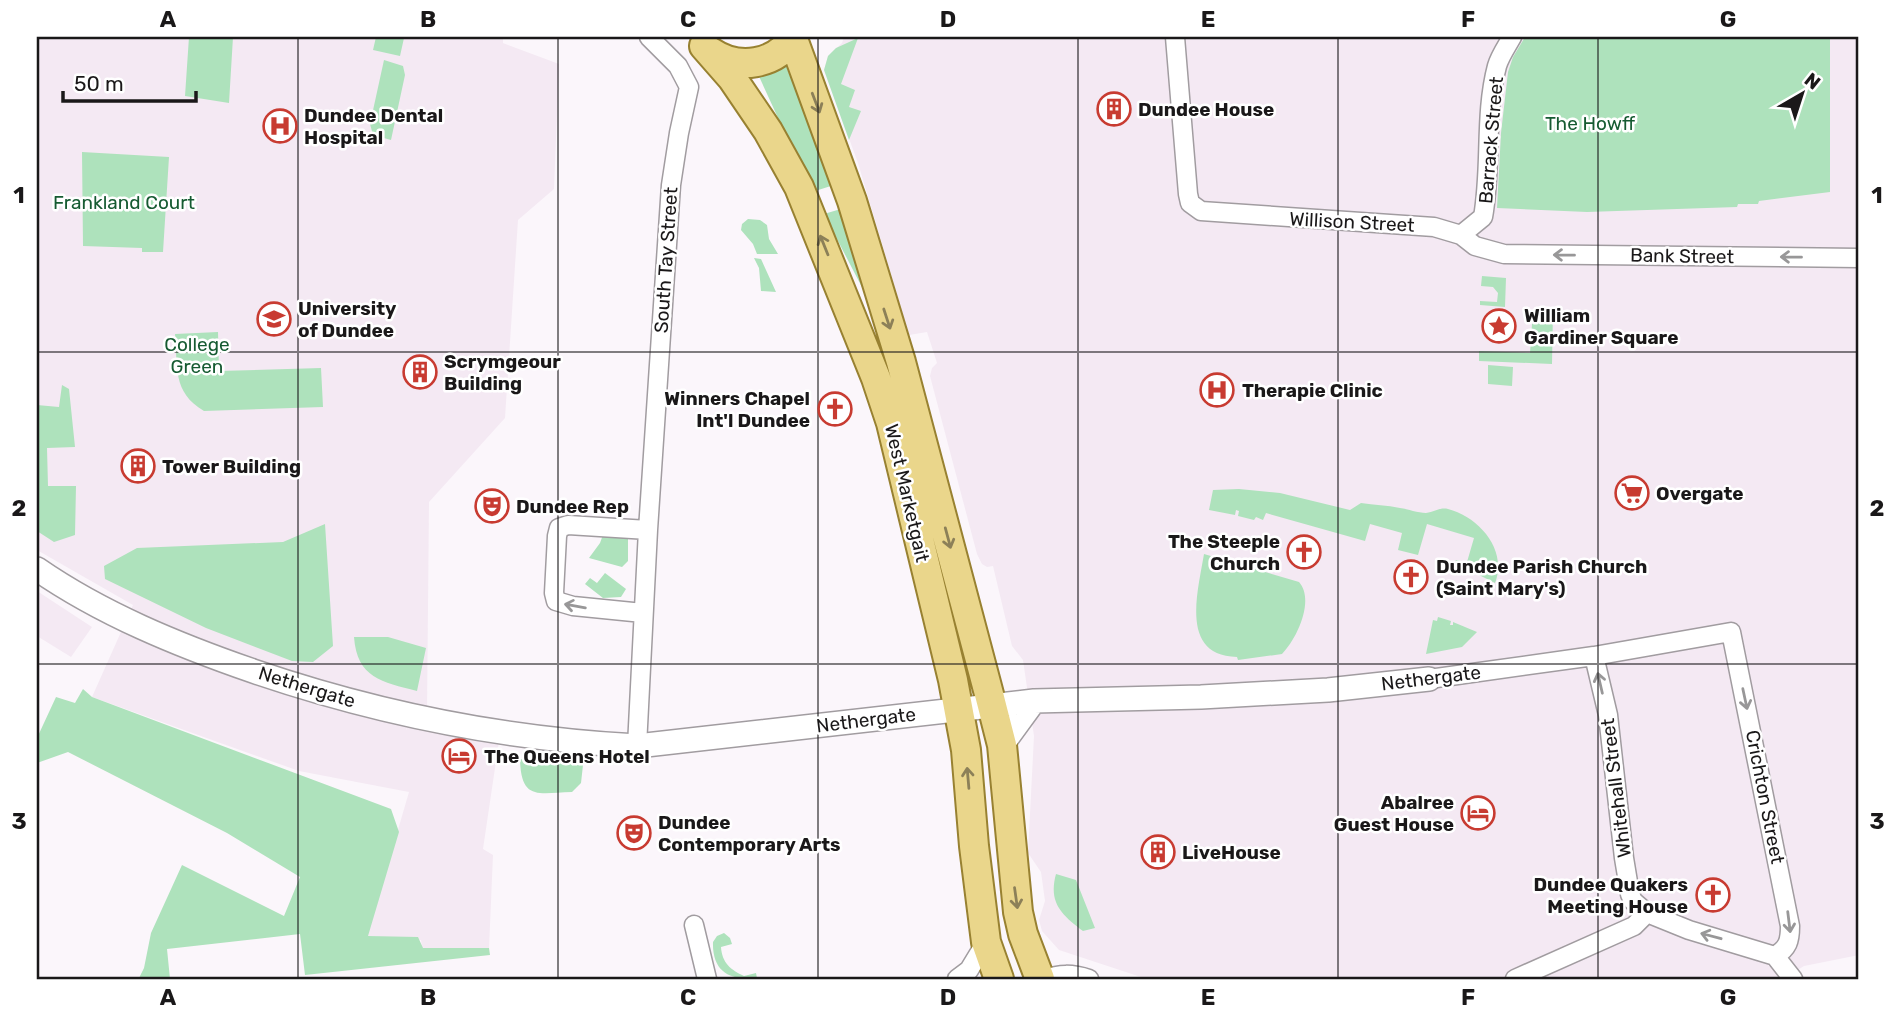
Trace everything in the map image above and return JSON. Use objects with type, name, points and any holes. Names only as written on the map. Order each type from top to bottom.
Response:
[{"type":"main road","points":[[699,40],[724,59],[751,63],[773,57],[796,38]]},
{"type":"main road","name":"West Marketgait","points":[[796,38],[852,201],[901,362],[992,705],[1002,745],[1018,912],[1023,934],[1041,979]]},
{"type":"main road","name":"West Marketgait","points":[[699,40],[732,78],[783,156],[802,194],[854,320],[891,423],[966,750],[986,942],[999,979]]},
{"type":"street","name":"South Tay Street","points":[[643,613],[671,185],[678,133],[689,87],[678,66],[649,37]]},
{"type":"street","name":"Willison Street","points":[[1175,37],[1188,194],[1194,208],[1211,213],[1434,227],[1461,236],[1475,247],[1504,254]]},
{"type":"street","name":"Barrack Street","points":[[1461,236],[1483,217],[1489,114],[1498,64],[1512,37]]},
{"type":"street","name":"Bank Street","points":[[1504,254],[1859,258]]},
{"type":"street","points":[[638,746],[643,613],[573,606],[556,601],[554,593],[559,528],[568,524],[648,530]]},
{"type":"street","name":"Nethergate","points":[[37,569],[123,619],[205,654],[344,699],[505,734],[638,746],[1034,701],[1303,691],[1429,679],[1672,644],[1731,632]]},
{"type":"street","name":"Crichton Street","points":[[1731,632],[1790,926],[1790,940],[1784,951],[1775,956]]},
{"type":"street","name":"Whitehall Street","points":[[1594,656],[1608,715],[1630,894],[1639,908],[1647,913]]},
{"type":"street","points":[[1002,745],[1034,701]]},
{"type":"street","points":[[1515,979],[1634,926],[1647,913],[1689,930],[1775,956],[1793,979]]},
{"type":"street","points":[[694,925],[707,979]]},
{"type":"street","points":[[957,979],[969,970],[986,942]]},
{"type":"street","points":[[1041,979],[1060,974],[1089,979]]},
{"type":"shaded area","name":"University of Dundee","points":[[37,37],[503,37],[503,43],[559,64],[554,189],[518,220],[505,418],[429,502],[427,713],[409,716],[406,730],[411,721],[499,741],[483,849],[493,855],[489,948],[422,948],[421,940],[367,936],[409,792],[299,771],[92,697],[133,605],[37,550]]},
{"type":"shaded area","points":[[844,37],[1859,37],[1859,955],[1804,966],[1791,974],[1793,979],[1147,979],[1059,950],[1042,931],[1039,920],[1045,901],[1041,872],[1028,853],[1034,736],[1023,660],[1012,646],[993,566],[982,564],[977,554],[930,376],[937,363],[927,332],[909,335],[858,163],[824,70],[828,56],[842,43]]},
{"type":"shaded area","points":[[37,591],[92,627],[71,657],[37,636]]},
{"type":"green space","points":[[189,37],[233,37],[229,103],[185,96]]},
{"type":"green space","points":[[376,37],[418,37],[404,38],[400,56],[373,50]]},
{"type":"green space","name":"The Howff","points":[[1525,37],[1830,37],[1830,192],[1759,201],[1758,204],[1738,204],[1737,207],[1587,212],[1497,208],[1508,72]]},
{"type":"green space","points":[[858,38],[841,84],[855,90],[849,107],[861,111],[849,140],[824,70],[828,56],[836,48]]},
{"type":"green space","points":[[384,60],[403,66],[405,75],[391,140],[373,135],[370,124]]},
{"type":"green space","points":[[784,61],[834,185],[812,192],[757,72]]},
{"type":"green space","name":"Frankland Court","points":[[82,152],[169,157],[163,252],[142,252],[142,248],[83,246]]},
{"type":"green space","points":[[844,208],[870,293],[866,295],[824,214]]},
{"type":"green space","points":[[748,219],[760,220],[767,225],[769,239],[778,254],[757,254],[753,244],[741,230],[742,224]]},
{"type":"green space","points":[[754,258],[761,259],[776,292],[761,291],[759,268]]},
{"type":"green space","points":[[1482,276],[1506,278],[1505,307],[1480,305],[1480,301],[1497,302],[1498,293],[1493,287],[1481,286]]},
{"type":"green space","points":[[1533,310],[1553,311],[1552,364],[1479,361],[1479,351],[1530,353]]},
{"type":"green space","name":"College Green","points":[[218,332],[219,371],[321,368],[323,407],[204,411],[194,404],[186,396],[179,378],[175,334]]},
{"type":"green space","points":[[1488,365],[1513,367],[1512,386],[1488,384]]},
{"type":"green space","points":[[62,385],[69,389],[75,447],[47,448],[48,486],[76,486],[75,535],[54,542],[37,531],[37,405],[59,407]]},
{"type":"green space","points":[[1239,489],[1280,493],[1350,510],[1361,503],[1423,513],[1445,509],[1459,513],[1480,527],[1494,547],[1498,559],[1495,583],[1469,570],[1469,566],[1466,569],[1454,565],[1456,560],[1467,562],[1474,538],[1427,524],[1418,555],[1398,550],[1402,533],[1370,524],[1365,541],[1266,513],[1263,520],[1256,517],[1254,520],[1238,516],[1239,511],[1236,510],[1235,515],[1209,510],[1213,490]]},
{"type":"green space","points":[[325,524],[333,646],[313,662],[292,661],[206,628],[105,579],[104,566],[137,548],[283,542]]},
{"type":"green space","points":[[604,532],[628,537],[628,561],[622,567],[589,558]]},
{"type":"green space","points":[[1204,554],[1299,582],[1305,599],[1305,609],[1293,639],[1282,654],[1238,660],[1237,657],[1219,654],[1207,646],[1199,634],[1196,619]]},
{"type":"green space","points":[[605,573],[626,589],[621,597],[603,598],[585,584],[590,578],[597,583]]},
{"type":"green space","points":[[1438,617],[1451,621],[1450,625],[1453,625],[1453,622],[1477,632],[1462,647],[1426,654],[1433,620],[1437,621]]},
{"type":"green space","points":[[354,637],[388,637],[426,648],[417,691],[382,681],[366,670],[356,651]]},
{"type":"green space","points":[[83,689],[92,697],[391,809],[399,832],[368,936],[418,937],[423,948],[489,948],[490,955],[305,975],[300,934],[167,949],[170,979],[133,979],[139,978],[144,968],[151,933],[182,865],[284,916],[300,877],[227,833],[68,752],[37,763],[37,738],[56,697],[75,703]]},
{"type":"green space","points":[[520,759],[583,765],[581,783],[572,792],[534,792],[524,782]]},
{"type":"green space","points":[[1056,874],[1076,880],[1095,928],[1083,931],[1063,914],[1055,901]]},
{"type":"green space","points":[[724,933],[732,944],[721,947],[725,962],[739,974],[744,976],[756,973],[757,978],[731,976],[719,967],[713,952],[713,942],[717,936]]},
{"type":"place","name":"Dundee House","points":[[1114,109]]},
{"type":"place","name":"Dundee Dental Hospital","points":[[280,126]]},
{"type":"place","name":"University of Dundee","points":[[274,319]]},
{"type":"place","name":"William Gardiner Square","points":[[1499,326]]},
{"type":"place","name":"Scrymgeour Building","points":[[420,372]]},
{"type":"place","name":"Therapie Clinic","points":[[1217,390]]},
{"type":"place","name":"Winners Chapel Int'l Dundee","points":[[835,409]]},
{"type":"place","name":"Tower Building","points":[[138,466]]},
{"type":"place","name":"Overgate","points":[[1632,493]]},
{"type":"place","name":"Dundee Rep","points":[[492,506]]},
{"type":"place","name":"The Steeple Church","points":[[1304,552]]},
{"type":"place","name":"Dundee Parish Church (Saint Mary's)","points":[[1411,577]]},
{"type":"place","name":"The Queens Hotel","points":[[459,756]]},
{"type":"place","name":"Abalree Guest House","points":[[1478,813]]},
{"type":"place","name":"Dundee Contemporary Arts","points":[[634,833]]},
{"type":"place","name":"LiveHouse","points":[[1158,852]]},
{"type":"place","name":"Dundee Quakers Meeting House","points":[[1713,895]]}]
